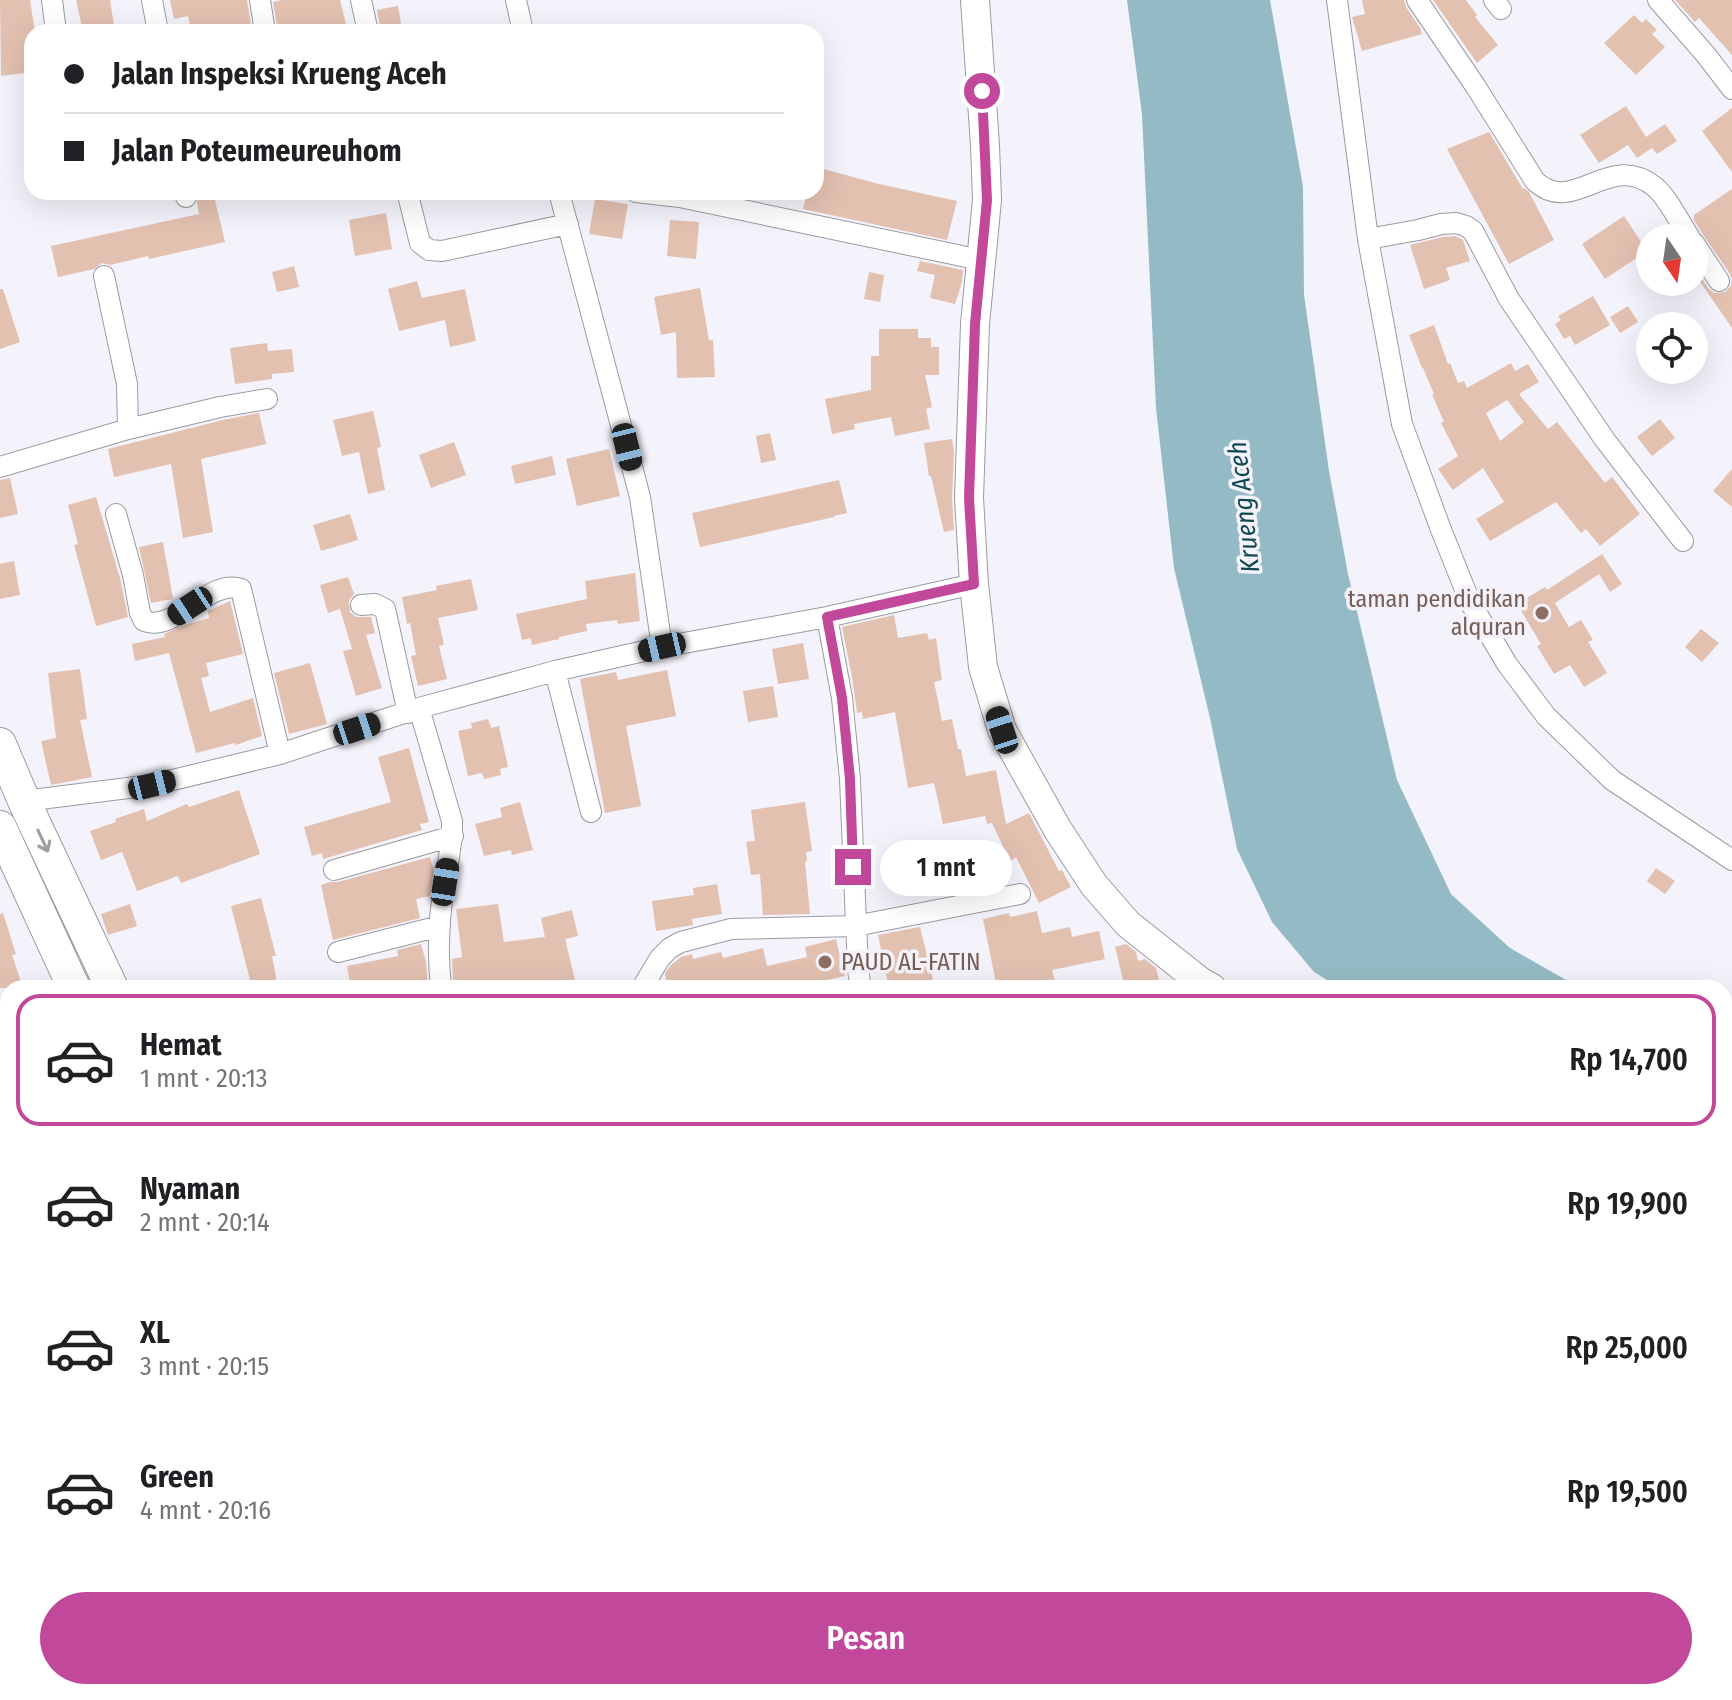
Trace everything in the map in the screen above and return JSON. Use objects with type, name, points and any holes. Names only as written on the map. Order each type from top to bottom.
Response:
[{"type":"main road","points":[[0,744],[108,980]]},
{"type":"main road","points":[[0,827],[70,980]]},
{"type":"street","points":[[52,0],[55,24]]},
{"type":"street","points":[[152,0],[156,24]]},
{"type":"street","points":[[260,0],[264,24]]},
{"type":"street","points":[[361,0],[366,24]]},
{"type":"street","points":[[516,0],[521,24]]},
{"type":"street","points":[[975,0],[987,200],[975,324],[969,498],[983,667],[1002,730],[1058,830],[1094,885],[1128,924],[1202,980]]},
{"type":"street","points":[[1337,0],[1368,239],[1402,424],[1470,602],[1507,664],[1546,716],[1612,780],[1732,860]]},
{"type":"street","points":[[1417,0],[1541,187],[1549,191],[1569,192],[1619,174],[1631,174],[1657,189],[1681,224]]},
{"type":"street","points":[[1658,0],[1732,89]]},
{"type":"street","points":[[409,200],[420,243],[429,250],[442,251],[568,224]]},
{"type":"street","points":[[561,200],[640,497],[662,647]]},
{"type":"street","points":[[694,200],[981,260]]},
{"type":"street","points":[[1368,239],[1441,224],[1456,223],[1473,231],[1509,299],[1605,440],[1683,541]]},
{"type":"street","points":[[1708,264],[1719,281]]},
{"type":"street","points":[[104,276],[127,384],[128,429]]},
{"type":"street","points":[[0,467],[128,429],[267,399]]},
{"type":"street","points":[[116,514],[144,621],[157,623],[206,596],[237,586],[241,589],[280,754]]},
{"type":"street","points":[[24,801],[152,785],[280,754],[414,710],[555,671],[662,647],[827,617],[974,584]]},
{"type":"street","points":[[361,605],[375,604],[385,609],[414,710],[452,821],[453,836],[441,904],[438,957],[440,980]]},
{"type":"street","points":[[827,617],[842,698],[850,779],[860,980]]},
{"type":"street","points":[[555,671],[591,812]]},
{"type":"street","points":[[334,870],[453,836]]},
{"type":"street","points":[[647,980],[670,948],[681,942],[731,929],[855,926],[1020,894]]},
{"type":"street","points":[[338,952],[440,926]]},
{"type":"water","name":"Krueng Aceh","points":[[1127,0],[1270,0],[1303,187],[1304,295],[1329,471],[1348,574],[1397,780],[1451,894],[1510,948],[1566,980],[1327,980],[1314,972],[1272,922],[1237,849],[1174,568],[1156,408],[1142,114]]},
{"type":"building","points":[[0,0],[30,0],[34,24],[24,24],[24,73],[1,76]]},
{"type":"building","points":[[76,0],[110,0],[114,24],[81,24]]},
{"type":"building","points":[[170,0],[247,0],[251,24],[190,24],[188,16],[174,19]]},
{"type":"building","points":[[340,0],[346,24],[277,24],[273,2]]},
{"type":"building","points":[[1362,0],[1404,0],[1422,34],[1362,51],[1352,17],[1365,14]]},
{"type":"building","points":[[1433,0],[1466,0],[1477,15],[1475,17],[1498,45],[1477,63]]},
{"type":"building","points":[[1675,0],[1732,0],[1732,55],[1699,18],[1695,22]]},
{"type":"building","points":[[398,6],[401,24],[380,24],[377,10]]},
{"type":"building","points":[[1634,15],[1642,23],[1646,19],[1657,30],[1652,34],[1665,47],[1636,75],[1604,43]]},
{"type":"building","points":[[1626,106],[1646,137],[1665,124],[1677,141],[1657,154],[1652,148],[1637,158],[1628,145],[1599,163],[1580,135]]},
{"type":"building","points":[[1732,108],[1732,172],[1702,131]]},
{"type":"building","points":[[1489,132],[1523,189],[1529,192],[1554,240],[1509,264],[1447,149]]},
{"type":"building","points":[[824,169],[957,201],[947,240],[803,209],[805,200],[824,200]]},
{"type":"building","points":[[1732,189],[1732,279],[1708,241],[1708,224],[1697,224],[1694,215]]},
{"type":"building","points":[[198,200],[215,200],[225,242],[149,259],[148,256],[110,265],[102,263],[94,269],[58,277],[51,246],[199,214]]},
{"type":"building","points":[[595,200],[628,204],[622,239],[589,234]]},
{"type":"building","points":[[386,213],[392,249],[355,256],[349,220]]},
{"type":"building","points":[[1624,216],[1636,234],[1636,258],[1605,279],[1582,244]]},
{"type":"building","points":[[670,220],[699,222],[696,259],[667,256]]},
{"type":"building","points":[[1455,236],[1463,240],[1470,261],[1446,268],[1450,280],[1424,289],[1410,245]]},
{"type":"building","points":[[920,261],[963,270],[955,304],[930,298],[935,275],[917,271]]},
{"type":"building","points":[[294,266],[299,287],[277,292],[272,272]]},
{"type":"building","points":[[869,272],[884,275],[880,302],[864,299]]},
{"type":"building","points":[[1732,279],[1732,328],[1708,293],[1708,288],[1714,293],[1725,292],[1731,286]]},
{"type":"building","points":[[417,281],[422,298],[465,289],[476,341],[450,347],[445,320],[399,331],[388,289]]},
{"type":"building","points":[[700,288],[709,340],[713,340],[715,377],[677,378],[676,332],[661,335],[654,297]]},
{"type":"building","points":[[0,289],[3,289],[20,342],[0,349]]},
{"type":"building","points":[[1593,296],[1610,325],[1575,345],[1570,336],[1564,339],[1555,324],[1561,320],[1558,316]]},
{"type":"building","points":[[1628,306],[1636,323],[1620,333],[1610,317]]},
{"type":"building","points":[[1434,325],[1448,364],[1458,383],[1464,381],[1467,388],[1511,363],[1515,371],[1528,364],[1539,382],[1519,394],[1548,429],[1557,422],[1605,483],[1612,477],[1640,514],[1600,546],[1586,529],[1581,533],[1556,502],[1490,541],[1476,519],[1504,502],[1483,468],[1453,490],[1438,469],[1458,456],[1441,423],[1444,422],[1434,394],[1409,335]],"holes":[[[1507,400],[1524,422],[1500,441],[1486,413]]]},
{"type":"building","points":[[879,329],[918,329],[918,338],[931,338],[931,347],[939,347],[939,375],[925,375],[932,407],[926,409],[930,429],[895,436],[891,417],[854,424],[855,429],[832,434],[825,399],[871,390],[871,356],[879,356]]},
{"type":"building","points":[[267,343],[268,351],[292,349],[294,372],[272,374],[272,379],[235,384],[230,348]]},
{"type":"building","points":[[373,411],[381,447],[377,448],[385,490],[368,494],[359,452],[342,456],[333,420]]},
{"type":"building","points":[[259,413],[266,444],[201,459],[213,532],[183,538],[171,464],[114,477],[108,449]]},
{"type":"building","points":[[1660,419],[1675,438],[1652,456],[1637,437]]},
{"type":"building","points":[[770,433],[776,460],[761,463],[756,436]]},
{"type":"building","points":[[952,439],[954,530],[944,532],[924,443]]},
{"type":"building","points":[[454,442],[466,475],[431,488],[419,455]]},
{"type":"building","points":[[609,449],[620,496],[577,506],[566,459]]},
{"type":"building","points":[[552,456],[556,475],[515,484],[511,466]]},
{"type":"building","points":[[1732,469],[1732,507],[1713,491]]},
{"type":"building","points":[[10,478],[18,514],[0,518],[0,480]]},
{"type":"building","points":[[839,480],[847,513],[700,547],[692,513]]},
{"type":"building","points":[[96,497],[128,617],[96,626],[74,545],[78,544],[68,505]]},
{"type":"building","points":[[350,514],[358,540],[321,551],[313,525]]},
{"type":"building","points":[[163,542],[173,599],[151,603],[139,547]]},
{"type":"building","points":[[1602,554],[1622,584],[1610,592],[1599,574],[1555,603],[1569,627],[1581,620],[1593,640],[1588,642],[1607,673],[1584,687],[1570,665],[1554,674],[1537,646],[1541,644],[1517,604],[1545,587],[1547,590]]},
{"type":"building","points":[[14,561],[20,595],[0,599],[0,564]]},
{"type":"building","points":[[635,573],[640,621],[586,624],[587,631],[532,645],[531,638],[522,640],[516,614],[587,599],[585,581]]},
{"type":"building","points":[[348,577],[354,594],[349,600],[350,612],[356,617],[371,617],[375,633],[366,635],[382,688],[356,696],[343,651],[352,649],[340,609],[328,613],[320,585]]},
{"type":"building","points":[[471,579],[478,610],[438,618],[444,645],[439,646],[447,679],[418,686],[411,656],[416,655],[402,597]]},
{"type":"building","points":[[230,601],[243,654],[206,663],[209,676],[201,678],[210,712],[253,698],[262,736],[196,753],[169,653],[135,661],[132,644],[165,637],[164,634],[209,618],[208,611]]},
{"type":"building","points":[[894,615],[898,638],[927,633],[929,640],[936,638],[942,680],[934,682],[942,721],[952,719],[966,776],[996,770],[1006,824],[1029,813],[1059,871],[1062,870],[1071,887],[1039,903],[1016,857],[1010,861],[992,823],[987,824],[985,816],[943,824],[934,783],[908,788],[895,712],[863,719],[862,712],[857,713],[842,627]]},
{"type":"building","points":[[1701,629],[1719,643],[1702,662],[1685,647]]},
{"type":"building","points":[[803,643],[809,679],[778,684],[772,649]]},
{"type":"building","points":[[310,663],[327,724],[289,734],[274,673]]},
{"type":"building","points":[[80,669],[87,719],[80,720],[92,777],[51,785],[41,741],[56,738],[48,673]]},
{"type":"building","points":[[667,670],[676,716],[626,726],[641,806],[605,813],[580,679],[616,672],[618,680]]},
{"type":"building","points":[[773,686],[778,717],[748,722],[743,691]]},
{"type":"building","points":[[488,719],[491,728],[499,726],[508,767],[500,769],[501,775],[484,779],[482,773],[468,776],[458,731],[472,728],[471,723]]},
{"type":"building","points":[[409,748],[429,822],[420,824],[422,830],[323,859],[322,853],[312,856],[304,827],[391,802],[378,757]]},
{"type":"building","points":[[239,790],[260,854],[181,883],[178,876],[137,891],[122,852],[101,860],[90,831],[144,809],[147,821],[187,804],[189,807]]},
{"type":"building","points":[[520,802],[533,850],[512,855],[511,850],[484,856],[475,824],[502,817],[500,808]]},
{"type":"building","points":[[805,802],[812,851],[806,852],[805,862],[810,914],[763,915],[760,874],[751,875],[746,842],[755,841],[751,810]]},
{"type":"building","points":[[430,857],[434,871],[430,896],[416,899],[420,918],[333,940],[321,885]]},
{"type":"building","points":[[1656,868],[1675,881],[1665,894],[1647,881]]},
{"type":"building","points":[[717,884],[722,914],[692,919],[693,925],[656,931],[652,901],[694,895],[693,888]]},
{"type":"building","points":[[261,898],[276,956],[272,956],[276,980],[250,980],[231,906]]},
{"type":"building","points":[[130,904],[137,926],[108,935],[101,914]]},
{"type":"building","points":[[498,904],[504,942],[545,937],[541,918],[572,910],[578,936],[565,939],[575,980],[453,980],[452,959],[462,957],[456,909]]},
{"type":"building","points":[[1037,911],[1042,933],[1070,927],[1072,937],[1099,931],[1105,959],[1052,970],[1055,980],[995,980],[983,919],[1009,913],[1010,917]]},
{"type":"building","points":[[3,913],[16,954],[12,955],[20,980],[0,980],[0,914]]},
{"type":"building","points":[[920,927],[933,980],[887,980],[878,935]]},
{"type":"building","points":[[836,939],[845,976],[827,980],[667,980],[665,974],[681,957],[692,954],[693,959],[721,952],[723,958],[763,948],[767,966],[807,957],[805,947]]},
{"type":"building","points":[[421,944],[427,980],[350,980],[347,966],[398,956],[397,950]]},
{"type":"building","points":[[1126,944],[1136,952],[1138,961],[1145,959],[1156,968],[1159,980],[1123,980],[1115,947]]},
{"type":"place","name":"taman pendidikan alquran","points":[[1542,613]]},
{"type":"place","name":"PAUD AL-FATIN","points":[[825,962]]},
{"type":"route","points":[[853,867],[850,779],[842,698],[827,617],[974,584],[969,498],[975,324],[987,200],[982,91]]}]
